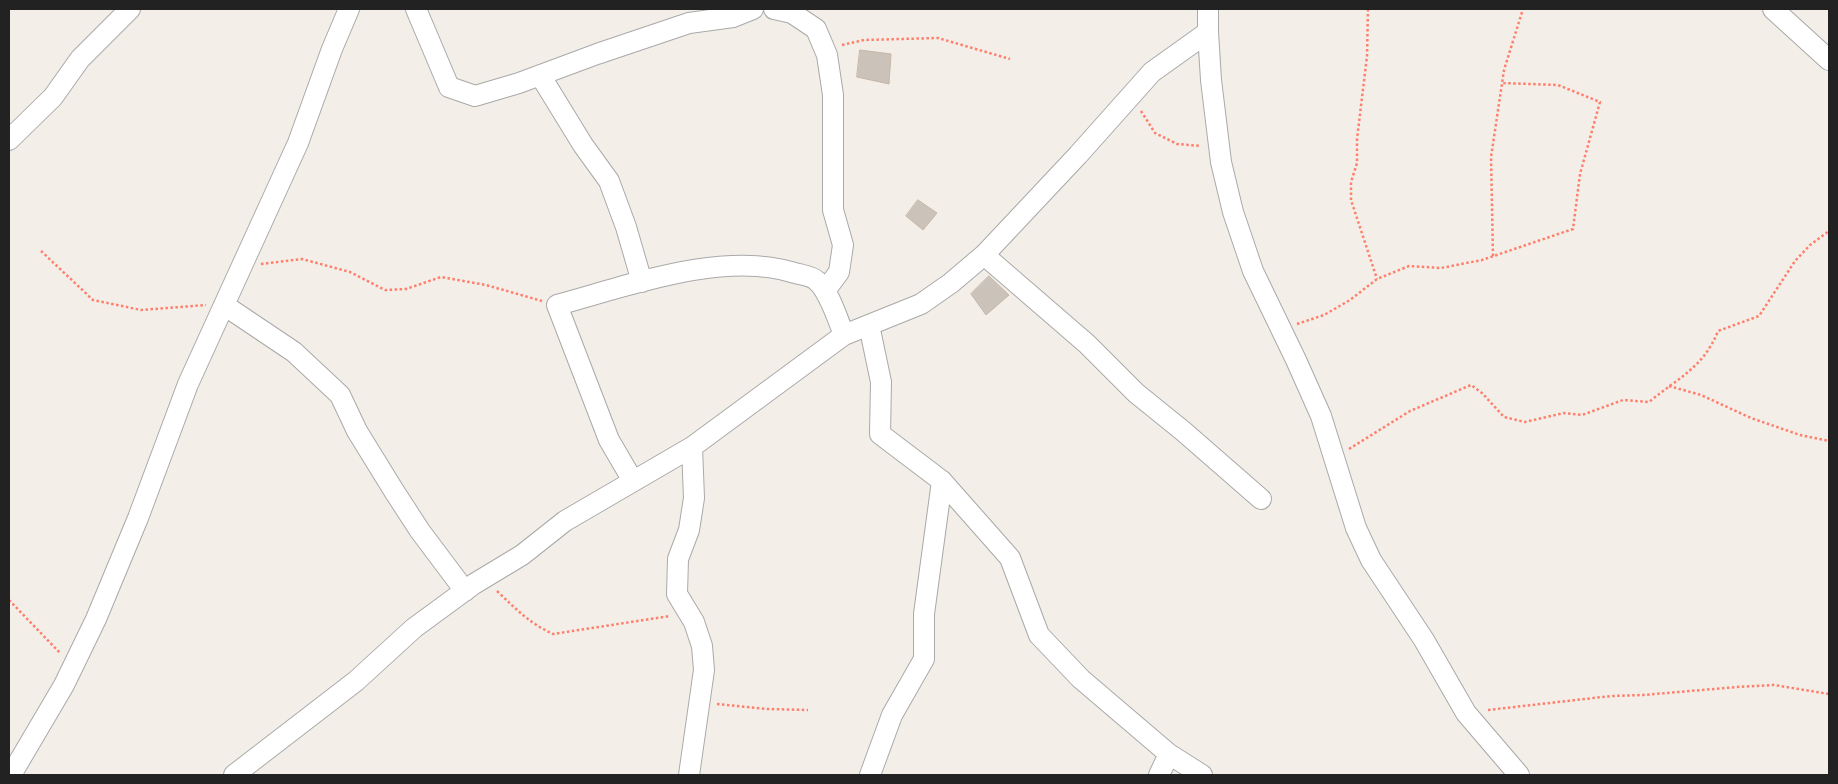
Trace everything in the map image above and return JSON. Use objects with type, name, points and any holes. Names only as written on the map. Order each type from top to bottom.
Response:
[{"type":"street","points":[[9,140],[53,97],[80,59],[130,9]]},
{"type":"street","points":[[11,775],[64,685],[96,618],[138,518],[188,384],[298,143],[332,49],[349,9]]},
{"type":"street","points":[[416,9],[449,87],[475,96],[689,23],[733,17],[754,9]]},
{"type":"street","points":[[774,9],[792,13],[816,29],[827,55],[833,95],[834,210],[843,245],[839,272],[824,291]]},
{"type":"street","points":[[1208,9],[1211,80],[1219,147],[1236,220],[1253,271],[1321,416],[1356,528],[1371,560],[1424,640],[1466,713],[1519,775]]},
{"type":"street","points":[[1773,9],[1829,60]]},
{"type":"street","points":[[234,775],[356,681],[414,628],[470,587],[522,555],[565,521],[692,447],[844,335],[921,304],[984,255],[1078,155],[1152,72],[1208,32]]},
{"type":"street","points":[[540,75],[583,145],[609,181],[626,227],[642,282]]},
{"type":"street","points":[[984,255],[1086,344],[1136,393],[1261,499]]},
{"type":"street","points":[[633,482],[609,440],[557,305],[670,273],[735,265],[783,269],[816,280],[824,291],[844,335]]},
{"type":"street","points":[[224,305],[294,352],[340,395],[357,431],[420,531],[470,587]]},
{"type":"street","points":[[869,325],[882,382],[880,434],[942,481],[1010,558],[1040,635],[1081,679],[1169,754],[1202,775]]},
{"type":"street","points":[[688,775],[704,670],[702,646],[694,622],[677,594],[676,577],[678,559],[689,530],[694,498],[692,447]]},
{"type":"street","points":[[870,775],[892,715],[924,658],[924,614],[942,481]]},
{"type":"street","points":[[1159,775],[1169,754]]},
{"type":"path","points":[[1368,9],[1367,56],[1357,140],[1358,163],[1351,182],[1351,200],[1377,279]]},
{"type":"path","points":[[1493,256],[1491,157],[1504,70],[1523,9]]},
{"type":"path","points":[[824,48],[864,40],[938,38],[1010,58]]},
{"type":"path","points":[[1282,330],[1324,314],[1350,300],[1377,279],[1410,266],[1441,268],[1493,256],[1573,229],[1580,174],[1600,102],[1558,85],[1502,83]]},
{"type":"path","points":[[1131,95],[1155,133],[1177,144],[1219,147]]},
{"type":"path","points":[[1335,457],[1410,411],[1471,385],[1482,393],[1504,416],[1525,422],[1564,413],[1582,416],[1623,400],[1649,402],[1698,364],[1713,344],[1718,331],[1732,324],[1758,316],[1795,260],[1810,245],[1829,231]]},
{"type":"path","points":[[41,251],[93,300],[142,310],[198,305],[224,305]]},
{"type":"path","points":[[242,267],[302,259],[350,272],[385,290],[406,289],[441,277],[486,285],[557,305]]},
{"type":"path","points":[[1670,386],[1701,395],[1751,418],[1800,435],[1829,441]]},
{"type":"path","points":[[470,587],[498,591],[517,612],[537,626],[553,634],[688,613]]},
{"type":"path","points":[[9,600],[73,667]]},
{"type":"path","points":[[1466,713],[1610,696],[1737,687],[1774,686],[1829,694]]},
{"type":"path","points":[[700,703],[767,709],[808,710]]},
{"type":"building","points":[[860,50],[891,54],[889,84],[857,77]]},
{"type":"building","points":[[918,200],[937,213],[923,230],[906,216]]},
{"type":"building","points":[[989,276],[1009,295],[986,315],[971,294]]}]
